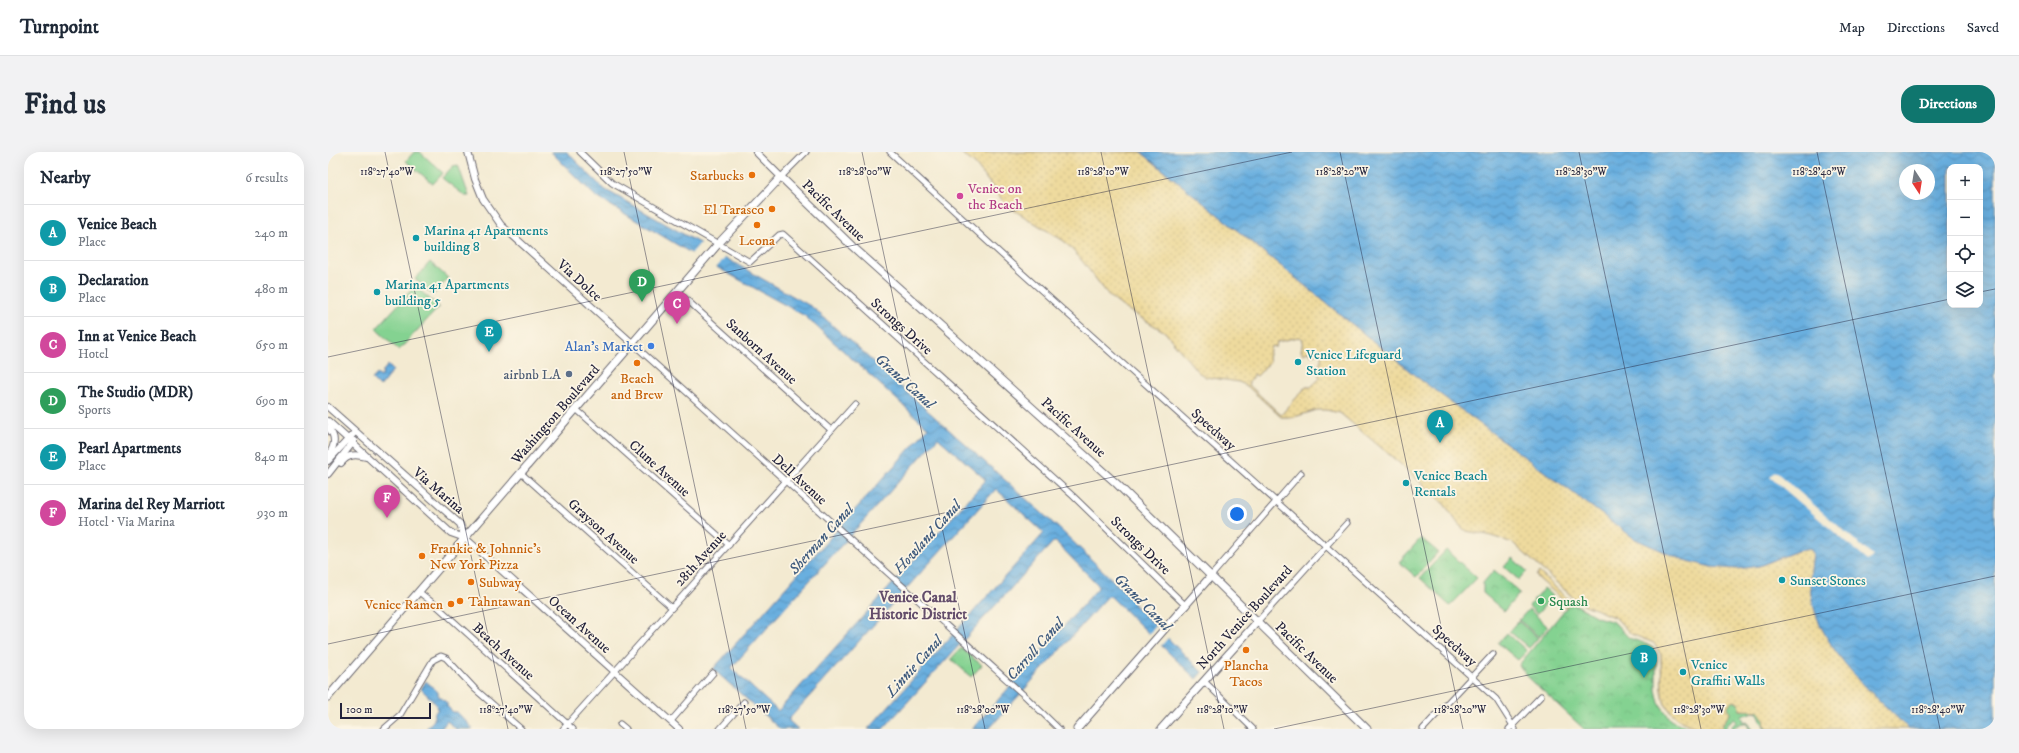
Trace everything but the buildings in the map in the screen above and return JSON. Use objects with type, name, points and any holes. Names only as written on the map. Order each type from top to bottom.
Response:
[{"type":"main road","name":"Washington Boulevard","points":[[328,697],[716,246],[781,177]]},
{"type":"main road","name":"Pacific Avenue","points":[[781,177],[852,246],[1117,484],[1366,729]]},
{"type":"main road","points":[[1078,729],[1211,576]]},
{"type":"main road","name":"North Venice Boulevard","points":[[1161,729],[1257,622]]},
{"type":"street","name":"Via Dolce","points":[[468,152],[475,179],[483,199],[501,225],[632,343]]},
{"type":"street","name":"Strongs Drive","points":[[580,152],[612,183],[716,246],[750,262],[779,235],[783,234],[1073,496],[1186,606]]},
{"type":"street","name":"Pacific Avenue","points":[[756,152],[781,177]]},
{"type":"street","name":"Washington Boulevard","points":[[781,177],[806,152]]},
{"type":"street","name":"Speedway","points":[[890,152],[1012,264],[1496,699],[1512,728]]},
{"type":"street","name":"Sanborn Avenue","points":[[677,291],[831,430]]},
{"type":"street","name":"Dell Avenue","points":[[632,343],[814,508],[1023,694],[1059,729]]},
{"type":"street","name":"28th Avenue","points":[[564,729],[855,404]]},
{"type":"street","name":"Via Marina","points":[[328,407],[460,524],[465,538]]},
{"type":"street","name":"Clune Avenue","points":[[576,409],[729,545]]},
{"type":"street","name":"Via Marina","points":[[328,421],[451,533],[465,538]]},
{"type":"street","points":[[328,428],[333,434],[335,441],[328,456]]},
{"type":"street","points":[[328,461],[357,433]]},
{"type":"street","points":[[328,474],[350,441]]},
{"type":"street","points":[[328,474],[345,458],[353,455],[369,458]]},
{"type":"street","name":"Grayson Avenue","points":[[521,473],[672,607]]},
{"type":"street","points":[[1211,576],[1301,473]]},
{"type":"street","points":[[411,498],[420,489]]},
{"type":"street","name":"North Venice Boulevard","points":[[1257,622],[1347,523]]},
{"type":"street","name":"Ocean Avenue","points":[[465,538],[679,729]]},
{"type":"street","name":"Beach Avenue","points":[[419,592],[573,729]]},
{"type":"street","points":[[1423,729],[1493,654]]},
{"type":"street","points":[[384,729],[400,715],[433,660],[441,656],[446,658],[475,689],[521,729]]},
{"type":"street","points":[[671,721],[713,673]]},
{"type":"street","points":[[1204,681],[1253,729]]},
{"type":"street","points":[[1512,728],[1541,696]]},
{"type":"street","points":[[720,729],[744,702]]},
{"type":"street","points":[[620,724],[626,729]]},
{"type":"green space","points":[[414,152],[420,152],[443,173],[433,184],[406,161]]},
{"type":"green space","points":[[458,165],[469,196],[465,196],[442,178],[453,166]]},
{"type":"green space","points":[[430,262],[448,278],[433,295],[415,279]]},
{"type":"green space","points":[[415,286],[439,307],[399,350],[376,329]]},
{"type":"green space","points":[[1421,538],[1438,552],[1416,577],[1399,562]]},
{"type":"green space","points":[[1446,550],[1477,578],[1450,606],[1420,578]]},
{"type":"green space","points":[[1512,558],[1527,571],[1519,580],[1504,567]]},
{"type":"green space","points":[[1494,570],[1520,593],[1504,611],[1483,593],[1483,583]]},
{"type":"green space","name":"Squash","points":[[1544,588],[1553,596],[1537,614],[1529,606]]},
{"type":"green space","points":[[1571,602],[1597,617],[1614,622],[1629,638],[1653,648],[1656,654],[1656,690],[1659,703],[1672,721],[1692,729],[1584,729],[1528,677],[1519,665]]},
{"type":"green space","points":[[1529,609],[1548,627],[1539,637],[1519,620]]},
{"type":"green space","points":[[1518,621],[1538,638],[1529,648],[1509,631]]},
{"type":"green space","points":[[1507,633],[1527,651],[1518,660],[1498,643]]},
{"type":"green space","points":[[961,648],[982,665],[971,677],[951,659]]},
{"type":"green space","points":[[1733,701],[1739,704],[1741,710],[1759,711],[1765,721],[1764,723],[1767,729],[1765,729],[1758,713],[1753,712],[1742,716],[1744,722],[1747,721],[1752,729],[1749,729],[1747,723],[1745,723],[1739,724],[1733,729],[1732,725],[1737,722],[1734,719],[1729,722],[1725,729],[1722,729],[1723,723],[1730,714],[1727,706]]},
{"type":"sand","points":[[960,152],[1141,152],[1417,377],[1759,566],[1797,551],[1810,549],[1813,553],[1812,565],[1845,663],[1909,729],[1767,729],[1764,723],[1765,721],[1759,711],[1741,710],[1739,704],[1735,701],[1730,703],[1728,706],[1730,714],[1723,723],[1722,729],[1699,729],[1681,721],[1665,704],[1662,695],[1661,655],[1654,643],[1631,634],[1616,618],[1578,602],[1513,543],[1488,535],[1466,531],[1459,525],[1445,505],[1404,467],[1340,413],[1317,410],[1294,417],[1281,417],[1247,386],[1239,382],[1206,377],[1198,372],[1165,332],[1123,307],[1110,297],[1079,257],[1064,241],[1007,206],[975,164]],"holes":[[[1299,337],[1303,339],[1301,351],[1303,354],[1310,351],[1311,355],[1317,353],[1322,355],[1318,372],[1320,378],[1311,387],[1306,387],[1281,415],[1248,384],[1254,374],[1257,376],[1270,362],[1268,358],[1271,346],[1276,347],[1277,342]]]},
{"type":"sand","points":[[1539,572],[1571,602],[1587,611],[1570,624],[1563,600],[1536,576]]},
{"type":"water","points":[[551,152],[567,152],[604,189],[812,307],[1063,532],[1134,601],[1135,606],[1202,672],[1196,679],[1110,596],[1108,596],[989,729],[972,729],[1098,588],[1098,585],[1056,542],[1053,542],[883,729],[868,729],[1044,533],[996,489],[789,719],[789,721],[798,729],[780,729],[714,670],[714,668],[928,428],[805,316],[691,253],[595,196]],"holes":[[[938,438],[985,479],[985,481],[778,711],[732,669],[732,667]]]},
{"type":"water","points":[[1141,152],[1995,152],[1995,729],[1909,729],[1877,699],[1832,646],[1821,626],[1813,606],[1810,584],[1813,553],[1810,549],[1797,551],[1759,566],[1737,569],[1711,567],[1681,559],[1635,539],[1417,377]]},
{"type":"water","points":[[388,365],[393,370],[380,387],[372,379],[377,374],[381,377],[382,372]]},
{"type":"water","points":[[426,681],[438,692],[438,695],[447,703],[447,706],[453,712],[457,712],[473,729],[456,729],[447,721],[441,729],[428,729],[427,727],[434,720],[434,714],[438,709],[436,704],[421,689]]},
{"type":"pier","points":[[701,242],[727,256],[716,268],[691,254]]},
{"type":"pier","points":[[1775,471],[1873,556],[1868,561],[1770,477]]},
{"type":"pier","points":[[1142,611],[1169,637],[1160,647],[1132,620],[1149,634],[1156,626]]},
{"type":"place","name":"Starbucks","points":[[752,175]]},
{"type":"place","name":"Venice on the Beach","points":[[960,196]]},
{"type":"place","name":"El Tarasco","points":[[772,209]]},
{"type":"place","name":"Leona","points":[[757,225]]},
{"type":"place","name":"Marina 41 Apartments building 8","points":[[416,238]]},
{"type":"place","name":"Marina 41 Apartments building 5","points":[[377,292]]},
{"type":"place","name":"The Studio (MDR)","points":[[642,302]]},
{"type":"place","name":"Inn at Venice Beach","points":[[677,324]]},
{"type":"place","name":"Alan's Market","points":[[651,346]]},
{"type":"place","name":"Pearl Apartments","points":[[489,352]]},
{"type":"place","name":"Venice Lifeguard Station","points":[[1298,362]]},
{"type":"place","name":"Beach and Brew","points":[[637,363]]},
{"type":"place","name":"airbnb LA","points":[[569,374]]},
{"type":"place","name":"Venice Beach","points":[[1440,443]]},
{"type":"place","name":"Venice Beach Rentals","points":[[1406,483]]},
{"type":"place","name":"Marina del Rey Marriott","points":[[387,518]]},
{"type":"place","name":"Frankie & Johnnie's New York Pizza","points":[[422,556]]},
{"type":"place","name":"Sunset Stones","points":[[1782,580]]},
{"type":"place","name":"Subway","points":[[471,582]]},
{"type":"place","name":"Tahntawan","points":[[460,601]]},
{"type":"place","name":"Squash","points":[[1541,601]]},
{"type":"place","name":"Venice Ramen","points":[[451,604]]},
{"type":"place","name":"Plancha Tacos","points":[[1246,650]]},
{"type":"place","name":"Venice Graffiti Walls","points":[[1683,672]]},
{"type":"place","name":"Declaration","points":[[1644,678]]},
{"type":"district","name":"Venice Canal Historic District","points":[[918,606]]},
{"type":"water label","name":"Grand Canal","points":[[905,381]]},
{"type":"water label","name":"Howland Canal","points":[[927,537]]},
{"type":"water label","name":"Sherman Canal","points":[[821,539]]},
{"type":"water label","name":"Grand Canal","points":[[1143,602]]},
{"type":"water label","name":"Carroll Canal","points":[[1035,649]]},
{"type":"water label","name":"Linnie Canal","points":[[914,666]]}]
